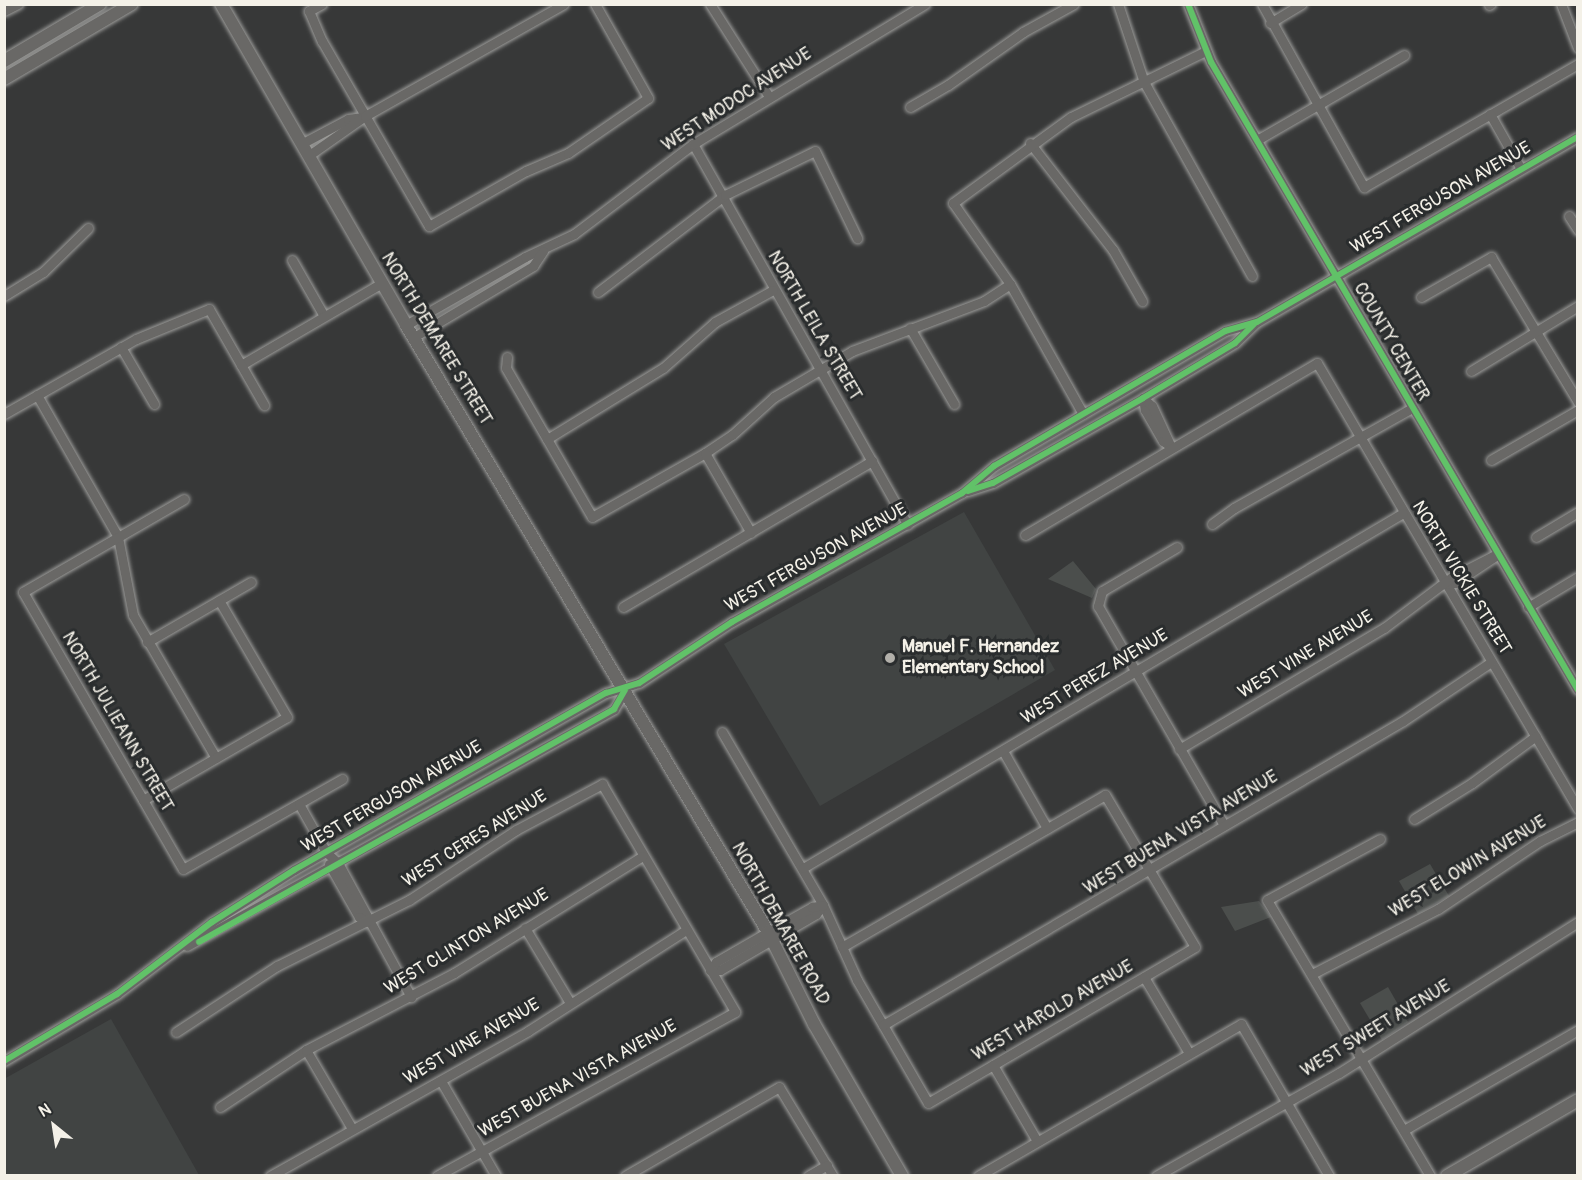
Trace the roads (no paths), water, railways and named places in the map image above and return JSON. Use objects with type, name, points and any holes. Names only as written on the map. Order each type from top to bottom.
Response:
[{"type":"main road","points":[[4,61],[100,4]]},
{"type":"main road","points":[[4,79],[132,4]]},
{"type":"main road","name":"NORTH DEMAREE STREET","points":[[221,4],[406,325],[625,690]]},
{"type":"main road","name":"NORTH DEMAREE ROAD","points":[[625,690],[770,936],[814,1024],[902,1176]]},
{"type":"main road","points":[[1447,1176],[1578,1100]]},
{"type":"street","points":[[4,11],[18,4]]},
{"type":"street","points":[[322,4],[309,11],[322,41],[429,226],[526,171],[568,153],[648,98],[595,4]]},
{"type":"street","points":[[308,156],[365,116],[564,4]]},
{"type":"street","name":"WEST MODOC AVENUE","points":[[406,325],[525,257],[543,252],[599,217],[693,144],[768,95],[925,4]]},
{"type":"street","points":[[910,107],[948,85],[1023,32],[1074,4]]},
{"type":"street","points":[[1118,4],[1144,82],[1252,276]]},
{"type":"street","name":"COUNTY CENTER","points":[[1188,4],[1206,51],[1335,277],[1578,690]]},
{"type":"street","points":[[1262,4],[1270,23],[1364,187],[1578,64]]},
{"type":"street","points":[[1270,23],[1302,4]]},
{"type":"street","points":[[1561,4],[1578,48]]},
{"type":"street","points":[[712,5],[768,95]]},
{"type":"street","points":[[1083,414],[1010,284],[953,203],[1002,170],[1030,143],[1071,117],[1206,51]]},
{"type":"street","points":[[1257,140],[1404,55]]},
{"type":"street","points":[[1490,114],[1521,169]]},
{"type":"street","points":[[301,144],[348,119],[365,116]]},
{"type":"street","name":"WEST FERGUSON AVENUE","points":[[4,1061],[100,1005],[183,948],[233,908],[326,852],[606,693],[625,690],[752,610],[963,493],[994,466],[1225,331],[1257,322],[1578,137]]},
{"type":"street","points":[[1030,143],[1113,250],[1142,301]]},
{"type":"street","name":"NORTH LEILA STREET","points":[[693,144],[725,195],[773,290],[908,525]]},
{"type":"street","points":[[598,292],[725,195],[815,151],[857,238]]},
{"type":"street","points":[[1569,216],[1578,230]]},
{"type":"street","points":[[4,296],[43,272],[88,228]]},
{"type":"street","name":"WEST MODOC AVENUE","points":[[414,337],[533,266],[543,252]]},
{"type":"street","points":[[1421,297],[1491,257],[1578,402]]},
{"type":"street","points":[[292,260],[324,316]]},
{"type":"street","points":[[241,365],[382,283]]},
{"type":"street","points":[[507,357],[506,368],[592,517],[705,453],[732,435],[774,396],[852,351],[984,301],[1010,284]]},
{"type":"street","points":[[547,439],[663,369],[715,322],[773,290]]},
{"type":"street","points":[[1471,371],[1578,306]]},
{"type":"street","points":[[4,414],[121,347],[209,309],[264,405]]},
{"type":"street","name":"WEST FERGUSON AVENUE","points":[[963,493],[993,483],[1143,398],[1235,344],[1257,322]]},
{"type":"street","points":[[910,328],[954,404]]},
{"type":"street","points":[[121,347],[154,404]]},
{"type":"street","name":"NORTH VICKIE STREET","points":[[1172,447],[1317,363],[1578,809]]},
{"type":"street","points":[[37,395],[118,537],[125,561],[129,603],[147,642],[216,758]]},
{"type":"street","points":[[1025,535],[1172,447],[1163,441],[1143,398]]},
{"type":"street","points":[[1212,524],[1234,508],[1412,408]]},
{"type":"street","points":[[1491,460],[1578,410]]},
{"type":"street","points":[[705,453],[751,533]]},
{"type":"street","points":[[623,607],[873,461]]},
{"type":"street","points":[[118,537],[184,499]]},
{"type":"street","points":[[1536,537],[1578,512]]},
{"type":"street","name":"WEST PEREZ AVENUE","points":[[802,868],[1403,513]]},
{"type":"street","name":"NORTH JULIEANN STREET","points":[[118,537],[23,592],[183,869],[299,804]]},
{"type":"street","points":[[1177,547],[1108,588],[1098,599],[1099,610],[1136,670],[1224,825]]},
{"type":"street","name":"WEST VINE AVENUE","points":[[1179,749],[1375,634],[1446,584],[1472,574],[1497,554]]},
{"type":"street","points":[[1528,607],[1578,577]]},
{"type":"street","points":[[147,642],[251,582]]},
{"type":"street","points":[[143,800],[287,717],[219,600]]},
{"type":"street","name":"WEST BUENA VISTA AVENUE","points":[[883,1025],[1396,725],[1491,662]]},
{"type":"street","name":"WEST FERGUSON AVENUE","points":[[183,948],[614,709],[625,690]]},
{"type":"street","points":[[722,732],[823,905],[883,1025]]},
{"type":"street","points":[[1414,819],[1467,787],[1536,736]]},
{"type":"street","points":[[1002,751],[1047,828]]},
{"type":"street","points":[[342,779],[299,804],[334,866],[359,917],[367,922],[411,997]]},
{"type":"street","name":"WEST CERES AVENUE","points":[[176,1032],[277,966],[409,900],[516,830],[602,784],[643,856]]},
{"type":"street","points":[[843,946],[1105,795],[1150,870]]},
{"type":"street","name":"WEST ELOWIN AVENUE","points":[[1312,974],[1438,909],[1540,841],[1578,822]]},
{"type":"street","points":[[1380,839],[1267,900],[1430,1176]]},
{"type":"street","points":[[643,856],[710,970],[720,970],[770,936],[816,914],[823,905]]},
{"type":"street","name":"WEST CLINTON AVENUE","points":[[220,1107],[306,1050],[411,997],[643,856]]},
{"type":"street","name":"WEST HAROLD AVENUE","points":[[883,1025],[928,1103],[1195,947],[1150,870]]},
{"type":"street","name":"WEST SWEET AVENUE","points":[[1156,1176],[1285,1100],[1362,1059],[1578,922]]},
{"type":"street","points":[[525,928],[570,1003]]},
{"type":"street","name":"WEST VINE AVENUE","points":[[270,1176],[351,1127],[441,1081],[686,930]]},
{"type":"street","name":"WEST BUENA VISTA AVENUE","points":[[436,1176],[735,1012],[710,970]]},
{"type":"street","points":[[1144,977],[1189,1053]]},
{"type":"street","points":[[978,1176],[1241,1024],[1329,1176]]},
{"type":"street","points":[[1404,1131],[1578,1030]]},
{"type":"street","points":[[306,1050],[351,1127]]},
{"type":"street","points":[[993,1065],[1037,1141]]},
{"type":"street","points":[[441,1081],[496,1176]]},
{"type":"street","points":[[625,1176],[779,1087],[833,1176]]},
{"type":"street","points":[[808,1176],[827,1165]]},
{"type":"place","name":"Manuel F. Hernandez Elementary School","points":[[890,658]]}]
